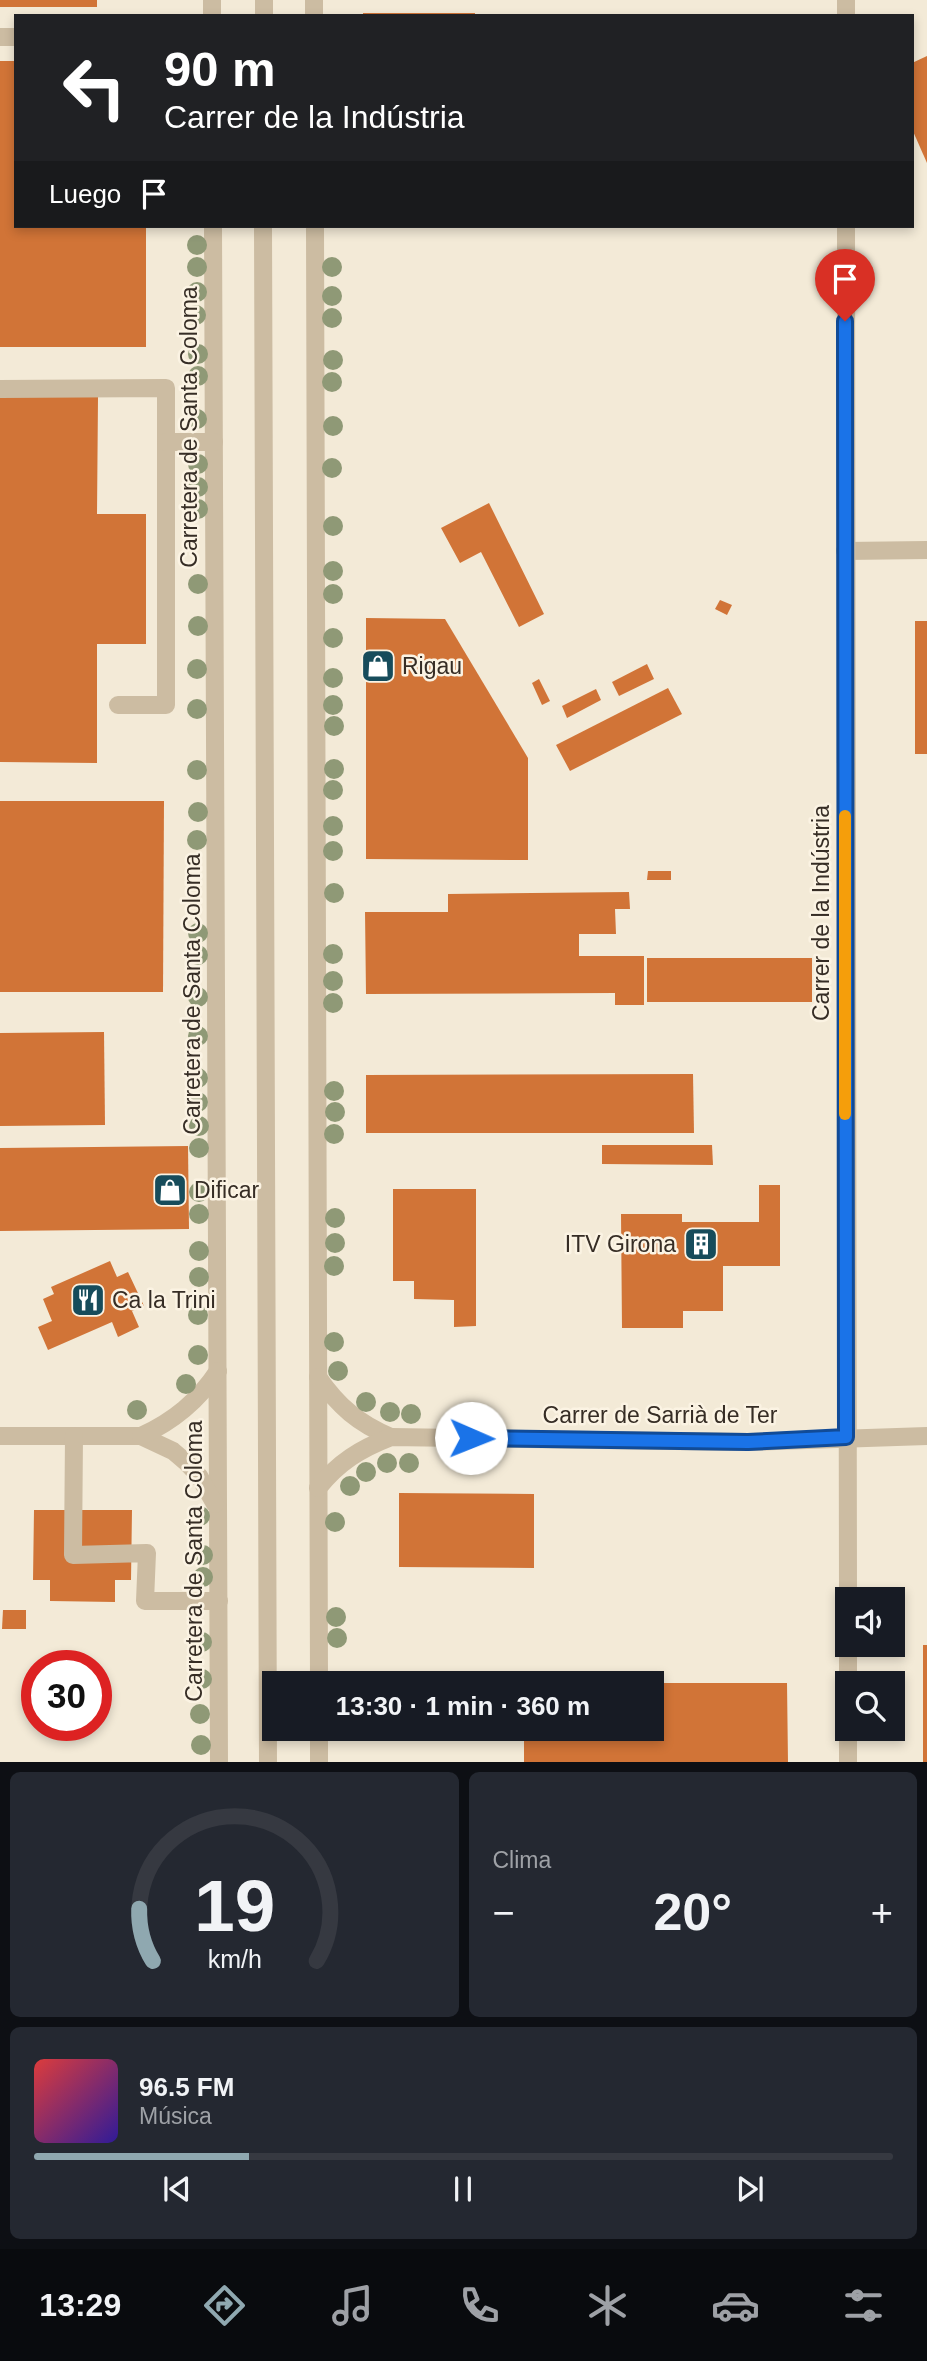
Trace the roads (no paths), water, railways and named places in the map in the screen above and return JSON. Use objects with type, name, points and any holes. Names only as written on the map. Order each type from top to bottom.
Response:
[{"type":"street","name":"Carretera de Santa Coloma","points":[[213,228],[219,1762]]},
{"type":"street","points":[[263,228],[268,1762]]},
{"type":"street","points":[[315,228],[319,1671]]},
{"type":"street","name":"Carrer de la Indústria","points":[[846,228],[848,1587]]},
{"type":"street","points":[[0,389],[166,388],[166,705],[118,705]]},
{"type":"street","points":[[166,442],[214,442]]},
{"type":"street","points":[[845,551],[927,550]]},
{"type":"street","points":[[0,1436],[141,1436],[159,1428],[193,1404],[218,1371]]},
{"type":"street","name":"Carrer de Sarrià de Ter","points":[[318,1377],[346,1411],[391,1437]]},
{"type":"street","points":[[74,1436],[72,1555],[147,1553],[145,1601],[219,1601]]},
{"type":"street","points":[[141,1436],[173,1451],[187,1463],[204,1484],[217,1507]]},
{"type":"street","name":"Carrer de Sarrià de Ter","points":[[318,1489],[334,1469],[360,1449],[391,1437],[748,1442],[927,1436]]},
{"type":"street","points":[[319,1741],[319,1762]]},
{"type":"street","points":[[848,1741],[848,1762]]},
{"type":"place","name":"Rigau","points":[[378,666]]},
{"type":"place","name":"Dificar","points":[[170,1190]]},
{"type":"place","name":"ITV Girona","points":[[701,1244]]},
{"type":"place","name":"Ca la Trini","points":[[88,1300]]}]
